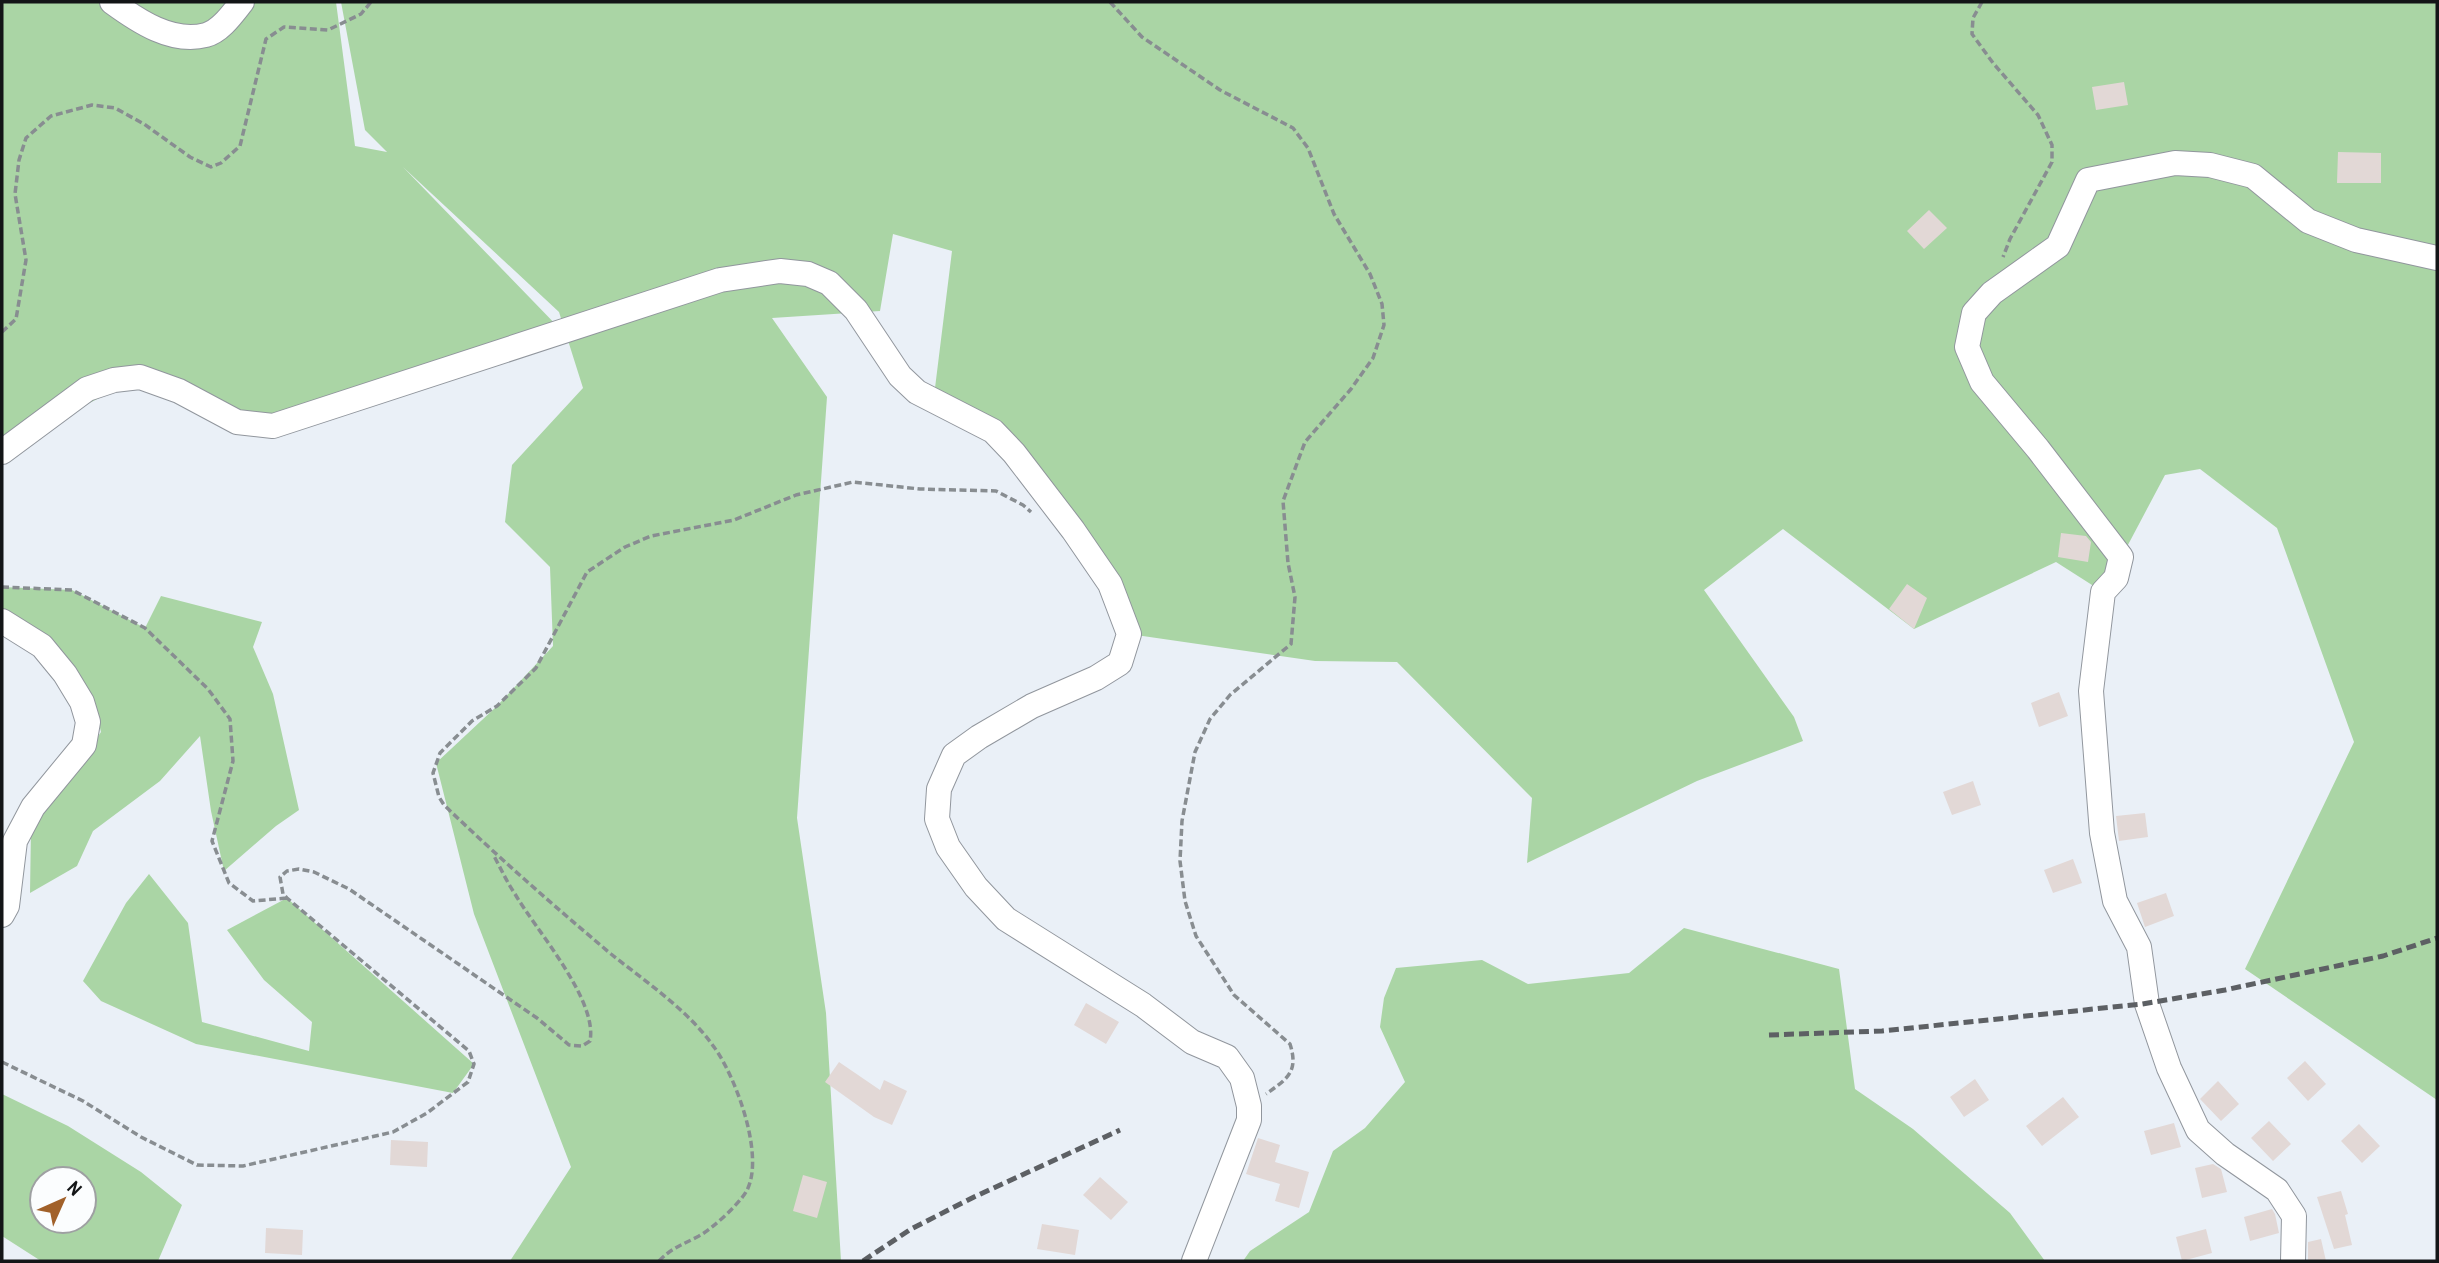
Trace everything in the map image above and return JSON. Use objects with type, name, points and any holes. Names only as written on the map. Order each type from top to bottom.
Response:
[{"type":"street","points":[[112,2],[141,23],[178,36],[208,35],[224,23],[242,2]]},
{"type":"street","points":[[2293,1261],[2294,1216],[2277,1190],[2225,1154],[2198,1130],[2169,1069],[2147,1004],[2139,947],[2115,901],[2102,833],[2091,691],[2103,592],[2116,578],[2121,557],[2038,449],[1982,382],[1967,347],[1974,313],[1992,293],[2059,246],[2088,180],[2148,167],[2175,163],[2210,165],[2253,176],[2308,221],[2356,240],[2437,258]]},
{"type":"street","points":[[2,452],[87,389],[114,380],[140,377],[179,391],[237,422],[273,426],[720,280],[780,271],[808,274],[829,283],[856,310],[900,376],[918,392],[993,432],[1014,453],[1110,584],[1129,634],[1120,663],[1096,678],[1032,706],[954,755],[939,789],[937,819],[948,847],[976,887],[1006,919],[1143,1004],[1192,1042],[1227,1057],[1242,1078],[1250,1106],[1249,1120],[1194,1261]]},
{"type":"street","points":[[2,621],[42,646],[76,693],[88,722],[84,745],[33,807],[15,841],[6,906],[2,915]]},
{"type":"path","points":[[2,332],[16,319],[26,260],[15,194],[19,160],[26,138],[51,116],[92,105],[115,108],[144,124],[190,157],[211,167],[221,163],[240,146],[266,38],[284,27],[328,30],[361,14],[371,2]]},
{"type":"path","points":[[1110,2],[1142,37],[1220,90],[1293,128],[1308,148],[1334,214],[1370,274],[1382,304],[1384,325],[1373,358],[1352,389],[1305,442],[1283,502],[1288,563],[1295,597],[1291,644],[1230,695],[1210,719],[1195,752],[1182,821],[1180,861],[1185,901],[1196,936],[1234,995],[1290,1044],[1294,1056],[1293,1069],[1284,1081],[1250,1106]]},
{"type":"path","points":[[1982,2],[1973,18],[1972,34],[2038,115],[2052,145],[2052,162],[2010,239],[2003,260]]},
{"type":"path","points":[[659,1261],[668,1251],[702,1235],[745,1194],[752,1177],[749,1131],[738,1090],[714,1046],[685,1016],[491,851],[444,805],[439,797],[433,773],[440,753],[472,721],[497,706],[536,668],[587,572],[625,547],[651,537],[734,520],[796,495],[853,482],[920,489],[996,491],[1023,505],[1032,513]]},
{"type":"path","points":[[2,587],[72,590],[145,628],[208,689],[230,719],[233,761],[212,841],[229,883],[253,901],[287,898]]},
{"type":"path","points":[[2,1062],[83,1101],[141,1137],[197,1165],[243,1166],[393,1132],[427,1113],[468,1082],[474,1064],[469,1051],[287,898],[283,894],[280,877],[287,871],[299,869],[314,872],[337,883],[537,1018],[569,1045],[582,1046],[590,1041],[592,1031],[588,1012],[491,851]]},
{"type":"green space","points":[[2,2],[336,2],[355,146],[387,152],[365,130],[341,2],[2437,2],[2437,1100],[2245,969],[2354,742],[2277,528],[2200,469],[2165,475],[2103,592],[2056,562],[1914,629],[1783,529],[1704,590],[1794,717],[1803,741],[1697,781],[1527,863],[1532,798],[1397,662],[1315,661],[1129,634],[993,432],[934,396],[952,251],[893,234],[880,311],[772,318],[827,397],[797,818],[826,1013],[841,1261],[510,1261],[571,1167],[474,914],[436,763],[497,706],[553,646],[550,567],[505,522],[512,465],[583,388],[559,312],[403,167],[562,331],[273,426],[140,377],[2,448]]},
{"type":"green space","points":[[2,587],[72,590],[145,628],[161,596],[262,622],[253,647],[273,694],[299,810],[224,871],[211,811],[200,736],[160,781],[93,831],[77,866],[30,893],[31,828],[101,732],[92,696],[2,611]]},
{"type":"green space","points":[[149,874],[188,923],[202,1022],[309,1051],[312,1022],[264,980],[227,930],[287,898],[474,1064],[453,1093],[196,1044],[101,1001],[83,981],[126,903]]},
{"type":"green space","points":[[1684,928],[1839,969],[1855,1089],[1913,1129],[2010,1213],[2045,1261],[1243,1261],[1250,1251],[1309,1212],[1333,1151],[1365,1128],[1405,1082],[1380,1027],[1384,998],[1396,968],[1482,960],[1528,984],[1629,973]]},
{"type":"green space","points":[[2,1094],[68,1126],[141,1172],[182,1205],[158,1261],[41,1261],[2,1236]]},
{"type":"building","points":[[2124,82],[2128,105],[2096,110],[2092,87]]},
{"type":"building","points":[[2338,152],[2381,153],[2381,183],[2337,183]]},
{"type":"building","points":[[1929,210],[1947,228],[1924,249],[1907,231]]},
{"type":"building","points":[[2061,533],[2086,536],[2091,542],[2088,562],[2058,557]]},
{"type":"building","points":[[1907,584],[1927,598],[1914,629],[1889,609]]},
{"type":"building","points":[[2059,692],[2068,716],[2039,727],[2031,703]]},
{"type":"building","points":[[1973,781],[1981,805],[1952,815],[1943,792]]},
{"type":"building","points":[[2145,813],[2148,837],[2119,841],[2116,816]]},
{"type":"building","points":[[2073,859],[2082,883],[2053,893],[2044,870]]},
{"type":"building","points":[[2166,893],[2174,916],[2145,927],[2137,903]]},
{"type":"building","points":[[1086,1003],[1119,1022],[1106,1044],[1074,1025]]},
{"type":"building","points":[[2305,1061],[2326,1084],[2308,1101],[2287,1078]]},
{"type":"building","points":[[839,1062],[880,1090],[884,1080],[907,1091],[892,1125],[874,1117],[825,1082]]},
{"type":"building","points":[[1975,1079],[1989,1100],[1964,1117],[1950,1097]]},
{"type":"building","points":[[2218,1081],[2239,1104],[2221,1121],[2200,1099]]},
{"type":"building","points":[[2063,1097],[2079,1117],[2042,1146],[2026,1126]]},
{"type":"building","points":[[2269,1121],[2291,1144],[2273,1161],[2251,1138]]},
{"type":"building","points":[[2174,1123],[2181,1147],[2151,1155],[2144,1131]]},
{"type":"building","points":[[2359,1124],[2380,1146],[2362,1163],[2341,1141]]},
{"type":"building","points":[[1258,1138],[1280,1145],[1275,1162],[1309,1172],[1299,1208],[1275,1201],[1280,1184],[1246,1174]]},
{"type":"building","points":[[391,1140],[428,1142],[427,1167],[390,1165]]},
{"type":"building","points":[[2213,1164],[2221,1169],[2227,1192],[2202,1198],[2195,1168]]},
{"type":"building","points":[[803,1175],[827,1182],[817,1218],[793,1211]]},
{"type":"building","points":[[1100,1177],[1128,1202],[1111,1220],[1083,1195]]},
{"type":"building","points":[[2341,1191],[2348,1214],[2345,1215],[2352,1245],[2334,1249],[2317,1197]]},
{"type":"building","points":[[2272,1209],[2279,1233],[2250,1241],[2244,1217]]},
{"type":"building","points":[[1042,1224],[1079,1230],[1075,1255],[1037,1249]]},
{"type":"building","points":[[266,1228],[303,1230],[302,1255],[265,1253]]},
{"type":"building","points":[[2206,1229],[2212,1253],[2182,1261],[2176,1237]]},
{"type":"building","points":[[2321,1239],[2326,1261],[2308,1261],[2308,1242]]},
{"type":"railway","points":[[1769,1035],[1882,1031],[2142,1004],[2225,990],[2383,956],[2437,938]]},
{"type":"railway","points":[[863,1261],[911,1229],[1120,1130]]}]
